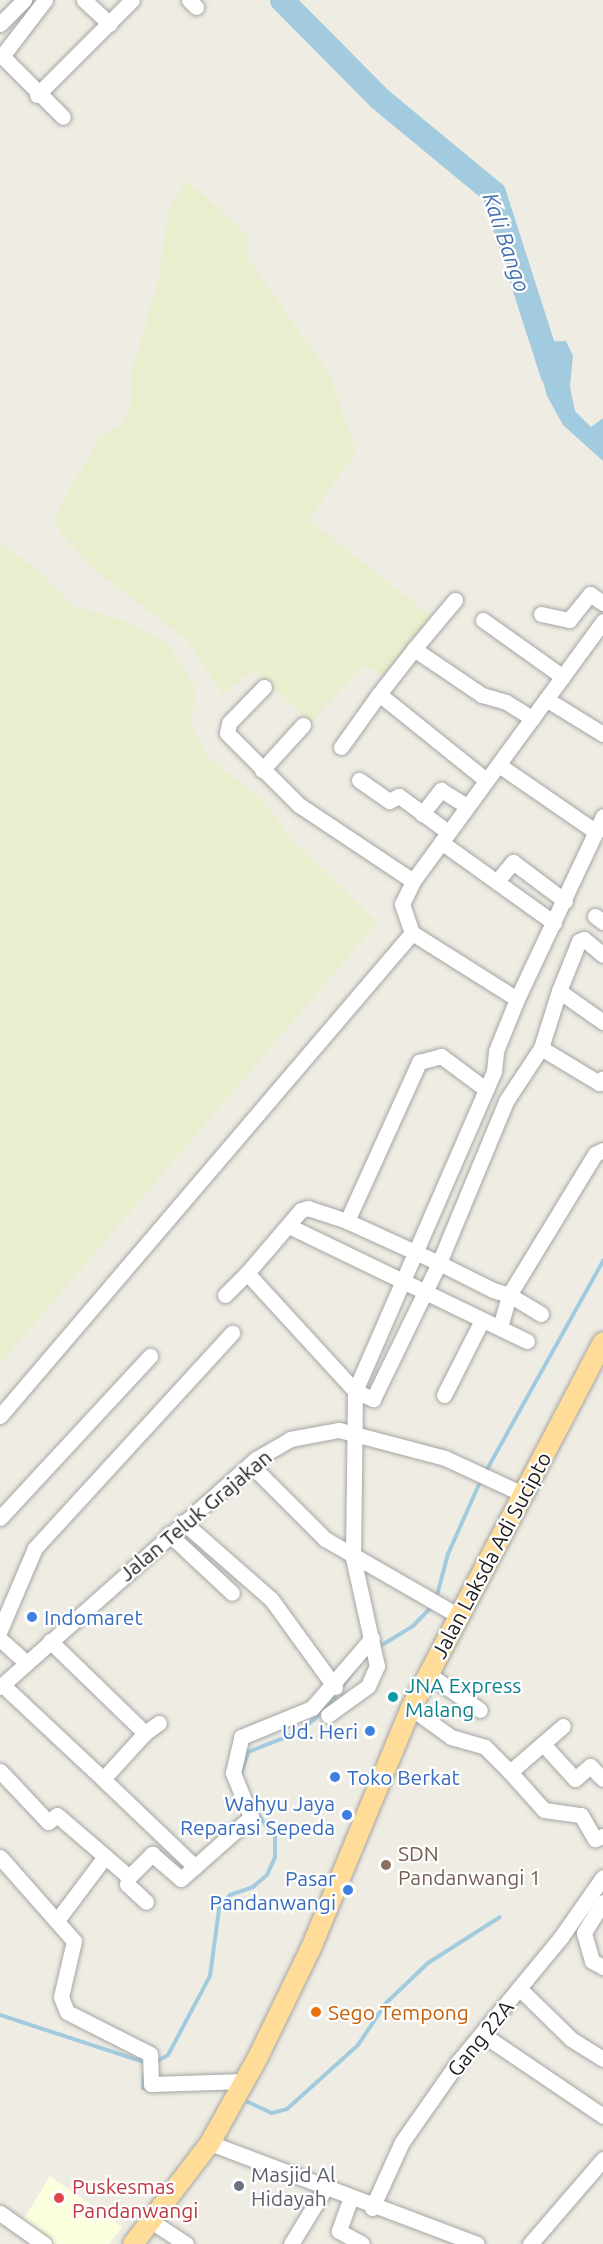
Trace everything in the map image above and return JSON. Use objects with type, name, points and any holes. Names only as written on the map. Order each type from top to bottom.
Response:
[{"type":"main road","name":"Jalan Laksda Adi Sucipto","points":[[133,2244],[210,2143],[245,2081],[311,1948],[411,1708],[428,1674],[450,1611],[523,1494],[603,1342]]},
{"type":"street","points":[[0,24],[24,0]]},
{"type":"street","points":[[45,0],[2,56],[37,95],[63,117]]},
{"type":"street","points":[[84,0],[110,24]]},
{"type":"street","points":[[37,95],[132,0]]},
{"type":"street","points":[[541,614],[569,620],[590,594],[603,603]]},
{"type":"street","points":[[341,747],[379,694],[455,600]]},
{"type":"street","points":[[483,620],[563,676]]},
{"type":"street","points":[[517,999],[412,933],[402,904],[413,881],[603,621]]},
{"type":"street","points":[[414,649],[482,696],[506,702],[531,718]]},
{"type":"street","points":[[264,687],[226,730],[262,770],[299,805],[413,881]]},
{"type":"street","points":[[379,694],[486,780]]},
{"type":"street","points":[[546,699],[603,734]]},
{"type":"street","points":[[262,770],[303,726]]},
{"type":"street","points":[[499,765],[596,832]]},
{"type":"street","points":[[359,780],[389,801],[399,796],[497,881],[554,923]]},
{"type":"street","points":[[422,814],[441,790],[467,806]]},
{"type":"street","points":[[328,1715],[368,1686],[377,1657],[353,1558],[355,1391],[417,1254],[484,1088],[494,1071],[496,1051],[517,999],[603,816]]},
{"type":"street","points":[[497,881],[513,862],[565,901]]},
{"type":"street","points":[[0,1416],[412,933]]},
{"type":"street","points":[[247,1273],[355,1391],[369,1400],[376,1396],[439,1263],[517,1080],[541,1048],[559,991],[579,941],[584,939],[603,955]]},
{"type":"street","points":[[559,991],[603,1022]]},
{"type":"street","points":[[541,1048],[599,1083],[603,1078]]},
{"type":"street","points":[[347,1221],[419,1062],[441,1056],[484,1088]]},
{"type":"street","points":[[494,1071],[516,1075],[517,1080]]},
{"type":"street","points":[[500,1327],[508,1295],[595,1154],[603,1150]]},
{"type":"street","points":[[225,1294],[291,1227],[301,1210],[308,1208],[347,1221],[508,1295],[541,1314]]},
{"type":"street","points":[[291,1227],[527,1341]]},
{"type":"street","points":[[444,1395],[482,1320]]},
{"type":"street","points":[[0,1630],[35,1548],[231,1333]]},
{"type":"street","points":[[0,1518],[150,1356]]},
{"type":"street","name":"Jalan Teluk Grajakan","points":[[4,1689],[50,1641],[169,1534],[284,1442],[339,1430],[356,1437],[420,1450],[474,1470],[523,1494]]},
{"type":"street","points":[[256,1470],[319,1533],[353,1558],[450,1611]]},
{"type":"street","points":[[183,1522],[271,1599],[335,1687]]},
{"type":"street","points":[[169,1534],[232,1593]]},
{"type":"street","points":[[0,1639],[27,1663]]},
{"type":"street","points":[[146,1902],[127,1884],[129,1877],[152,1854],[181,1879],[251,1817],[233,1773],[241,1737],[297,1717],[335,1687],[352,1657],[372,1639]]},
{"type":"street","points":[[50,1641],[145,1733]]},
{"type":"street","points":[[428,1674],[480,1710]]},
{"type":"street","points":[[4,1689],[195,1867]]},
{"type":"street","points":[[411,1708],[451,1737],[486,1747],[544,1810],[582,1815],[595,1839],[603,1836]]},
{"type":"street","points":[[103,1779],[145,1733],[159,1724]]},
{"type":"street","points":[[510,1772],[563,1726]]},
{"type":"street","points":[[543,1744],[575,1779],[590,1766],[603,1779]]},
{"type":"street","points":[[0,1771],[48,1822],[57,1815],[104,1858],[129,1877]]},
{"type":"street","points":[[58,1919],[104,1858]]},
{"type":"street","points":[[1,1860],[58,1919],[74,1941],[61,1997],[68,2012],[150,2054],[151,2072],[156,2085],[245,2081]]},
{"type":"street","name":"Gang 22A","points":[[372,2208],[402,2142],[603,1877]]},
{"type":"street","points":[[603,1902],[585,1933],[592,1961],[603,1967]]},
{"type":"street","points":[[520,1989],[571,2039],[603,2059]]},
{"type":"street","points":[[482,2034],[603,2116]]},
{"type":"street","points":[[210,2143],[350,2200],[477,2244]]},
{"type":"street","points":[[530,2244],[603,2159]]},
{"type":"street","points":[[291,2244],[324,2190]]},
{"type":"street","points":[[350,2200],[339,2231],[362,2244]]},
{"type":"street","points":[[0,2213],[44,2244]]},
{"type":"street","points":[[151,2221],[186,2244]]},
{"type":"shaded area","points":[[187,180],[249,237],[246,254],[330,375],[356,452],[309,520],[432,617],[386,678],[364,665],[311,723],[253,669],[223,695],[187,640],[97,572],[61,534],[54,517],[100,437],[119,425],[130,410],[132,371],[158,282],[169,209]]},
{"type":"shaded area","points":[[0,543],[37,569],[75,607],[125,621],[168,644],[196,689],[191,725],[206,755],[263,801],[295,843],[378,922],[0,1364]]},
{"type":"shaded area","name":"Puskesmas Pandanwangi","points":[[50,2176],[122,2227],[109,2244],[51,2244],[23,2220]]},
{"type":"water","points":[[566,341],[573,356],[570,387],[575,411],[591,427],[603,418],[603,461],[563,425],[547,396],[532,342]]},
{"type":"waterway","name":"Kali Bango","points":[[282,0],[380,99],[494,193],[552,374]]},
{"type":"waterway","points":[[485,1473],[603,1261]]},
{"type":"waterway","points":[[436,1599],[448,1554],[481,1480]]},
{"type":"waterway","points":[[377,1648],[413,1626],[433,1605]]},
{"type":"waterway","points":[[241,1774],[248,1752],[301,1731],[330,1705],[353,1671]]},
{"type":"waterway","points":[[155,2062],[168,2055],[210,1976],[219,1909],[230,1895],[253,1887],[267,1875],[275,1857],[275,1837],[255,1810]]},
{"type":"waterway","points":[[248,2102],[272,2113],[287,2109],[358,2045],[386,2003],[428,1963],[500,1917]]},
{"type":"waterway","points":[[0,2015],[147,2063]]},
{"type":"waterway","points":[[144,2076],[143,2088],[152,2090]]},
{"type":"place","name":"Indomaret","points":[[32,1617]]},
{"type":"place","name":"JNA Express Malang","points":[[393,1697]]},
{"type":"place","name":"Ud. Heri","points":[[370,1731]]},
{"type":"place","name":"Toko Berkat","points":[[335,1777]]},
{"type":"place","name":"Wahyu Jaya Reparasi Sepeda","points":[[347,1815]]},
{"type":"place","name":"SDN Pandanwangi 1","points":[[386,1865]]},
{"type":"place","name":"Pasar Pandanwangi","points":[[348,1890]]},
{"type":"place","name":"Sego Tempong","points":[[316,2012]]},
{"type":"place","name":"Masjid Al Hidayah","points":[[239,2186]]},
{"type":"place","name":"Puskesmas Pandanwangi","points":[[59,2198]]}]
